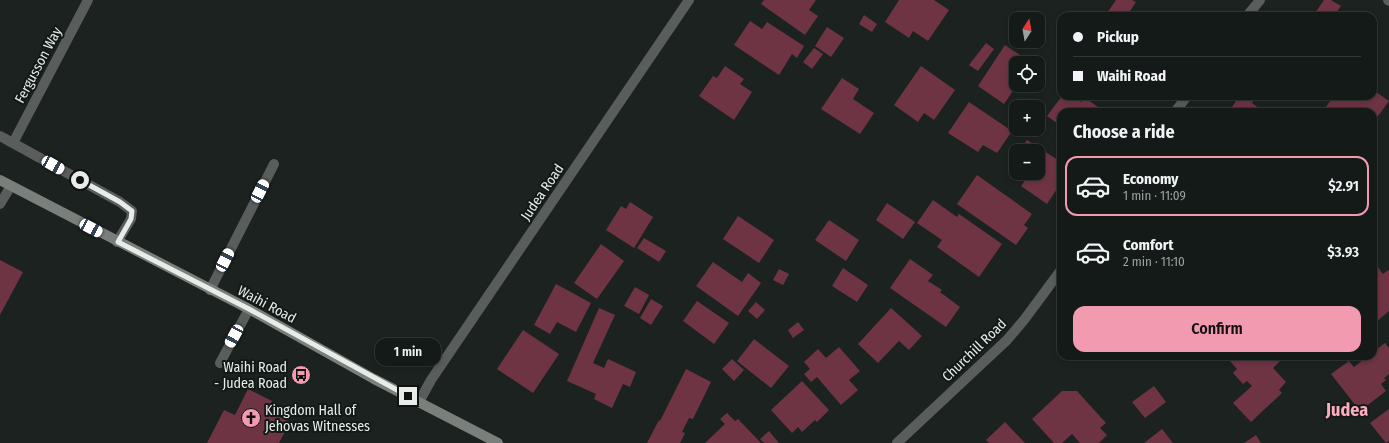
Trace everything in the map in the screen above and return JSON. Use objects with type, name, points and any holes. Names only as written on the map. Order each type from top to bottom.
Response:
[{"type":"main road","name":"Waihi Road","points":[[0,180],[249,309],[367,375],[498,443]]},
{"type":"street","name":"Fergusson Way","points":[[13,142],[88,0]]},
{"type":"street","name":"Judea Road","points":[[419,402],[435,374],[690,0]]},
{"type":"street","points":[[1250,12],[1260,0]]},
{"type":"street","points":[[0,136],[120,202],[132,211],[131,219],[118,242]]},
{"type":"street","points":[[210,290],[274,164]]},
{"type":"street","points":[[0,204],[11,186]]},
{"type":"street","name":"Churchill Road","points":[[897,443],[1007,340],[1024,320],[1057,275]]},
{"type":"street","points":[[220,363],[249,309]]},
{"type":"building","points":[[764,0],[816,0],[809,10],[818,16],[805,35],[761,4]]},
{"type":"building","points":[[899,0],[934,0],[949,10],[928,41],[913,31],[909,38],[885,22]]},
{"type":"building","points":[[1116,0],[1132,0],[1136,2],[1129,12],[1108,12]]},
{"type":"building","points":[[1324,0],[1331,0],[1341,6],[1337,12],[1316,12]]},
{"type":"building","points":[[864,15],[877,24],[872,32],[859,24]]},
{"type":"building","points":[[750,21],[762,29],[767,22],[804,46],[797,58],[792,54],[779,75],[734,45]]},
{"type":"building","points":[[827,27],[844,38],[831,57],[815,46]]},
{"type":"building","points":[[986,43],[994,49],[978,71],[969,65]]},
{"type":"building","points":[[1005,45],[1022,56],[1009,56],[1009,92],[1012,92],[1004,104],[978,86]]},
{"type":"building","points":[[814,48],[823,54],[812,69],[803,62]]},
{"type":"building","points":[[725,66],[744,79],[740,84],[752,92],[734,120],[699,96],[713,76],[717,78]]},
{"type":"building","points":[[921,66],[955,90],[934,120],[924,113],[918,122],[894,105]]},
{"type":"building","points":[[842,78],[859,89],[853,99],[874,113],[860,134],[821,109]]},
{"type":"building","points":[[1377,93],[1389,101],[1377,118],[1377,108],[1325,108],[1331,100],[1377,100]]},
{"type":"building","points":[[1059,100],[1078,100],[1081,102],[1082,100],[1088,100],[1099,108],[1057,108],[1057,123],[1047,116]]},
{"type":"building","points":[[1236,100],[1254,100],[1252,103],[1259,108],[1232,108]]},
{"type":"building","points":[[969,102],[1009,129],[1009,135],[997,153],[983,145],[978,152],[948,133]]},
{"type":"building","points":[[1027,140],[1033,144],[1024,144]]},
{"type":"building","points":[[1045,152],[1057,159],[1057,189],[1047,204],[1021,186],[1025,180],[1045,180]]},
{"type":"building","points":[[977,175],[1032,214],[1024,225],[1028,228],[1016,245],[957,204]]},
{"type":"building","points":[[933,200],[957,217],[959,214],[1002,244],[979,277],[937,247],[942,240],[917,223]]},
{"type":"building","points":[[630,202],[653,217],[634,248],[606,230],[621,206],[626,209]]},
{"type":"building","points":[[887,203],[915,222],[903,239],[876,220]]},
{"type":"building","points":[[738,216],[774,240],[759,263],[723,239]]},
{"type":"building","points":[[829,220],[859,240],[846,261],[815,240]]},
{"type":"building","points":[[644,238],[666,251],[659,262],[637,248]]},
{"type":"building","points":[[601,244],[624,261],[597,299],[574,283]]},
{"type":"building","points":[[910,259],[933,275],[928,281],[942,290],[940,292],[960,307],[946,327],[890,288]]},
{"type":"building","points":[[0,260],[23,272],[0,315]]},
{"type":"building","points":[[713,262],[742,282],[748,273],[761,283],[738,316],[696,286]]},
{"type":"building","points":[[1377,266],[1383,274],[1388,270],[1389,271],[1389,311],[1377,321]]},
{"type":"building","points":[[843,268],[868,285],[857,302],[832,286]]},
{"type":"building","points":[[779,269],[789,274],[783,285],[773,280]]},
{"type":"building","points":[[556,284],[591,303],[576,332],[557,322],[550,334],[534,325]]},
{"type":"building","points":[[635,287],[649,295],[639,314],[624,306]]},
{"type":"building","points":[[651,299],[663,306],[651,325],[640,318]]},
{"type":"building","points":[[697,301],[729,323],[714,344],[683,321]]},
{"type":"building","points":[[756,302],[765,310],[757,319],[748,311]]},
{"type":"building","points":[[599,308],[615,315],[593,363],[604,368],[608,359],[636,372],[630,387],[623,384],[612,408],[594,399],[596,394],[567,381]]},
{"type":"building","points":[[891,308],[922,336],[909,350],[899,341],[878,363],[858,344]]},
{"type":"building","points":[[798,322],[804,330],[793,338],[788,330]]},
{"type":"building","points":[[523,330],[559,354],[533,393],[497,369]]},
{"type":"building","points":[[754,339],[789,366],[771,388],[737,361]]},
{"type":"building","points":[[1385,343],[1389,348],[1389,374],[1384,378],[1386,380],[1381,384],[1386,391],[1360,411],[1331,374],[1349,361],[1354,367],[1363,360],[1377,360],[1377,349]]},
{"type":"building","points":[[839,347],[860,371],[849,380],[858,390],[841,405],[817,377],[811,382],[804,374],[810,369],[804,362],[818,349],[826,358]]},
{"type":"building","points":[[732,359],[744,370],[734,381],[722,369]]},
{"type":"building","points":[[1230,361],[1280,361],[1273,368],[1286,382],[1279,390],[1282,393],[1251,422],[1233,403],[1252,386],[1247,381],[1243,384],[1233,373],[1237,369]]},
{"type":"building","points":[[686,369],[711,382],[693,419],[689,418],[682,432],[685,433],[680,443],[647,443],[659,420],[660,421]]},
{"type":"building","points":[[802,381],[829,410],[817,422],[815,420],[802,432],[798,427],[792,433],[771,410]]},
{"type":"building","points":[[1154,386],[1166,402],[1145,418],[1132,402]]},
{"type":"building","name":"Kingdom Hall of Jehovas Witnesses","points":[[248,389],[272,401],[267,411],[290,422],[279,443],[207,443],[224,410],[235,415]]},
{"type":"building","points":[[1062,391],[1077,391],[1106,423],[1100,428],[1107,435],[1099,443],[1080,443],[1072,434],[1062,443],[1054,443],[1032,419]]},
{"type":"building","points":[[1389,409],[1389,441],[1386,443],[1370,423]]},
{"type":"building","points":[[727,413],[735,421],[738,419],[761,443],[705,443],[725,424],[720,419]]},
{"type":"building","points":[[1005,422],[1025,443],[989,443],[986,440]]},
{"type":"building","points":[[1162,429],[1173,443],[1144,443]]},
{"type":"building","points":[[769,431],[779,443],[764,443],[760,439]]},
{"type":"building","points":[[1256,435],[1261,443],[1244,443]]},
{"type":"place","name":"Waihi Road - Judea Road","points":[[301,375]]},
{"type":"place","name":"Kingdom Hall of Jehovas Witnesses","points":[[251,418]]},
{"type":"district","name":"Judea","points":[[1347,410]]},
{"type":"route","points":[[80,180],[120,202],[132,211],[131,219],[118,242],[249,309],[408,396]]}]
